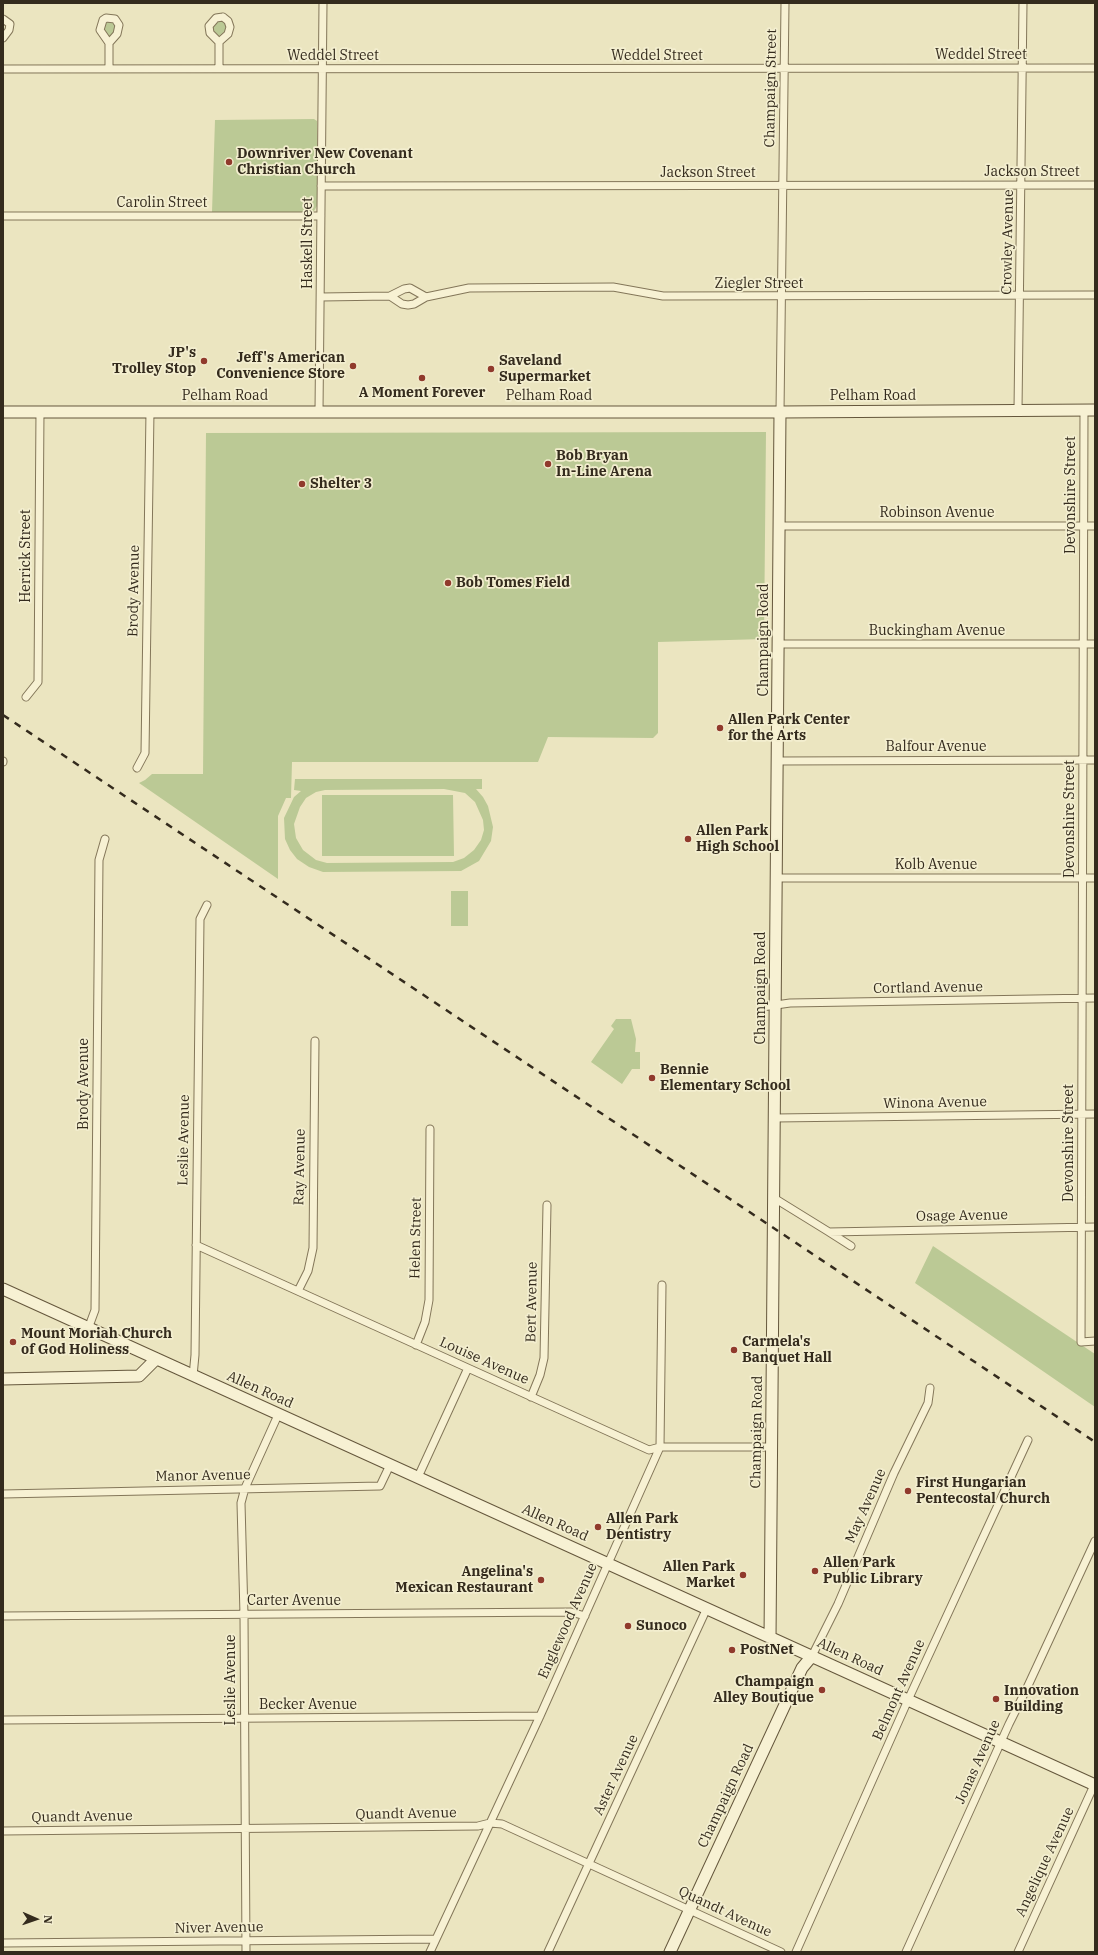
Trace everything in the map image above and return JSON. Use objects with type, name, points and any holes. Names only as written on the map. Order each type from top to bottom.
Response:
[{"type":"main road","name":"Pelham Road","points":[[3,412],[780,412],[1090,410]]},
{"type":"main road","name":"Champaign Road","points":[[770,1637],[780,412]]},
{"type":"main road","name":"Allen Road","points":[[3,1289],[88,1329],[1095,1784]]},
{"type":"main road","points":[[3,1379],[139,1376],[156,1359]]},
{"type":"main road","name":"Champaign Road","points":[[670,1952],[802,1668],[812,1656]]},
{"type":"street","name":"Haskell Street","points":[[319,411],[323,3]]},
{"type":"street","name":"Champaign Street","points":[[780,412],[784,186],[785,3]]},
{"type":"street","name":"Crowley Avenue","points":[[1018,410],[1022,186],[1023,3]]},
{"type":"street","points":[[3,19],[10,24],[9,30],[3,38]]},
{"type":"street","points":[[219,42],[219,69]]},
{"type":"street","points":[[109,43],[109,69]]},
{"type":"street","name":"Weddel Street","points":[[3,69],[1095,68]]},
{"type":"street","name":"Jackson Street","points":[[321,186],[1095,185]]},
{"type":"street","name":"Carolin Street","points":[[3,216],[321,216]]},
{"type":"street","name":"Ziegler Street","points":[[390,296],[402,304],[408,305],[414,304],[426,297],[469,288],[612,287],[664,296],[1095,296]]},
{"type":"street","name":"Ziegler Street","points":[[321,297],[390,296],[404,289],[410,288],[426,297]]},
{"type":"street","name":"Devonshire Street","points":[[1090,410],[1084,526],[1081,1342],[1095,1341]]},
{"type":"street","name":"Herrick Street","points":[[26,697],[38,682],[40,411]]},
{"type":"street","name":"Brody Avenue","points":[[136,768],[145,753],[150,411]]},
{"type":"street","name":"Robinson Avenue","points":[[779,526],[1095,526]]},
{"type":"street","name":"Buckingham Avenue","points":[[779,644],[1095,644]]},
{"type":"street","name":"Balfour Avenue","points":[[778,761],[1095,760]]},
{"type":"street","name":"Brody Avenue","points":[[88,1329],[96,1310],[99,860],[105,839]]},
{"type":"street","name":"Kolb Avenue","points":[[777,878],[1095,878]]},
{"type":"street","name":"Leslie Avenue","points":[[193,1376],[195,1355],[200,919],[207,905]]},
{"type":"street","name":"Cortland Avenue","points":[[762,1007],[790,1003],[1095,998]]},
{"type":"street","name":"Ray Avenue","points":[[298,1291],[308,1271],[313,1248],[314,1041]]},
{"type":"street","name":"Winona Avenue","points":[[775,1118],[1095,1114]]},
{"type":"street","name":"Helen Street","points":[[416,1345],[425,1322],[429,1300],[430,1129]]},
{"type":"street","points":[[774,1198],[850,1246]]},
{"type":"street","name":"Bert Avenue","points":[[531,1396],[540,1375],[544,1358],[547,1205]]},
{"type":"street","name":"Osage Avenue","points":[[828,1232],[1095,1227]]},
{"type":"street","name":"Louise Avenue","points":[[196,1245],[649,1450],[660,1447],[772,1447]]},
{"type":"street","name":"Englewood Avenue","points":[[430,1952],[540,1716],[660,1447],[662,1285]]},
{"type":"street","points":[[418,1477],[468,1368]]},
{"type":"street","name":"May Avenue","points":[[812,1656],[838,1604],[894,1473],[928,1403],[930,1388]]},
{"type":"street","name":"Leslie Avenue","points":[[246,1952],[242,1503],[245,1488],[278,1415]]},
{"type":"street","name":"Belmont Avenue","points":[[796,1952],[908,1700],[1028,1440]]},
{"type":"street","name":"Manor Avenue","points":[[3,1494],[380,1486],[390,1465]]},
{"type":"street","name":"Jonas Avenue","points":[[906,1952],[1001,1742],[1095,1541]]},
{"type":"street","name":"Aster Avenue","points":[[548,1952],[707,1608]]},
{"type":"street","name":"Carter Avenue","points":[[3,1616],[571,1612],[585,1616]]},
{"type":"street","name":"Becker Avenue","points":[[3,1720],[540,1716]]},
{"type":"street","name":"Angelique Avenue","points":[[1018,1952],[1095,1784]]},
{"type":"street","name":"Quandt Avenue","points":[[3,1831],[478,1826],[490,1822],[502,1824],[781,1952]]},
{"type":"street","name":"Niver Avenue","points":[[3,1943],[436,1939]]},
{"type":"green space","points":[[108,20],[112,20],[116,27],[115,32],[110,37],[103,29]]},
{"type":"green space","points":[[218,20],[222,21],[226,25],[225,31],[219,36],[213,30],[213,27]]},
{"type":"green space","points":[[314,119],[317,121],[317,206],[314,211],[309,213],[212,212],[215,120]]},
{"type":"green space","points":[[766,432],[764,639],[658,642],[658,733],[653,738],[548,737],[538,762],[292,762],[291,798],[286,798],[278,816],[278,879],[139,783],[152,774],[203,774],[206,433]]},
{"type":"green space","points":[[295,779],[482,779],[482,789],[476,789],[488,806],[493,827],[491,841],[479,861],[461,871],[323,872],[309,867],[297,859],[290,850],[285,839],[284,818],[294,797],[301,791],[294,790]],"holes":[[[444,789],[465,793],[475,802],[483,820],[484,830],[481,840],[474,850],[464,858],[453,862],[327,863],[316,860],[303,850],[296,838],[294,824],[300,807],[306,798],[316,792],[325,790]]]},
{"type":"green space","points":[[322,795],[453,795],[454,856],[322,856]]},
{"type":"green space","points":[[451,891],[468,891],[468,926],[451,926]]},
{"type":"green space","points":[[616,1019],[631,1019],[636,1039],[635,1052],[640,1052],[640,1069],[632,1069],[622,1084],[591,1062],[614,1029],[611,1026]]},
{"type":"green space","points":[[933,1246],[1095,1354],[1095,1407],[915,1283]]},
{"type":"railway","points":[[3,715],[1095,1442]]},
{"type":"place","name":"Downriver New Covenant Christian Church","points":[[229,162]]},
{"type":"place","name":"JP's Trolley Stop","points":[[204,361]]},
{"type":"place","name":"Jeff's American Convenience Store","points":[[353,366]]},
{"type":"place","name":"Saveland Supermarket","points":[[491,369]]},
{"type":"place","name":"A Moment Forever","points":[[422,378]]},
{"type":"place","name":"Bob Bryan In-Line Arena","points":[[548,464]]},
{"type":"place","name":"Shelter 3","points":[[302,484]]},
{"type":"place","name":"Bob Tomes Field","points":[[448,583]]},
{"type":"place","name":"Allen Park Center for the Arts","points":[[720,728]]},
{"type":"place","name":"Allen Park High School","points":[[688,839]]},
{"type":"place","name":"Bennie Elementary School","points":[[652,1078]]},
{"type":"place","name":"Mount Moriah Church of God Holiness","points":[[13,1342]]},
{"type":"place","name":"Carmela's Banquet Hall","points":[[734,1350]]},
{"type":"place","name":"First Hungarian Pentecostal Church","points":[[908,1491]]},
{"type":"place","name":"Allen Park Dentistry","points":[[598,1527]]},
{"type":"place","name":"Allen Park Public Library","points":[[815,1571]]},
{"type":"place","name":"Allen Park Market","points":[[743,1575]]},
{"type":"place","name":"Angelina's Mexican Restaurant","points":[[541,1580]]},
{"type":"place","name":"Sunoco","points":[[628,1626]]},
{"type":"place","name":"PostNet","points":[[732,1650]]},
{"type":"place","name":"Champaign Alley Boutique","points":[[822,1690]]},
{"type":"place","name":"Innovation Building","points":[[996,1699]]}]
